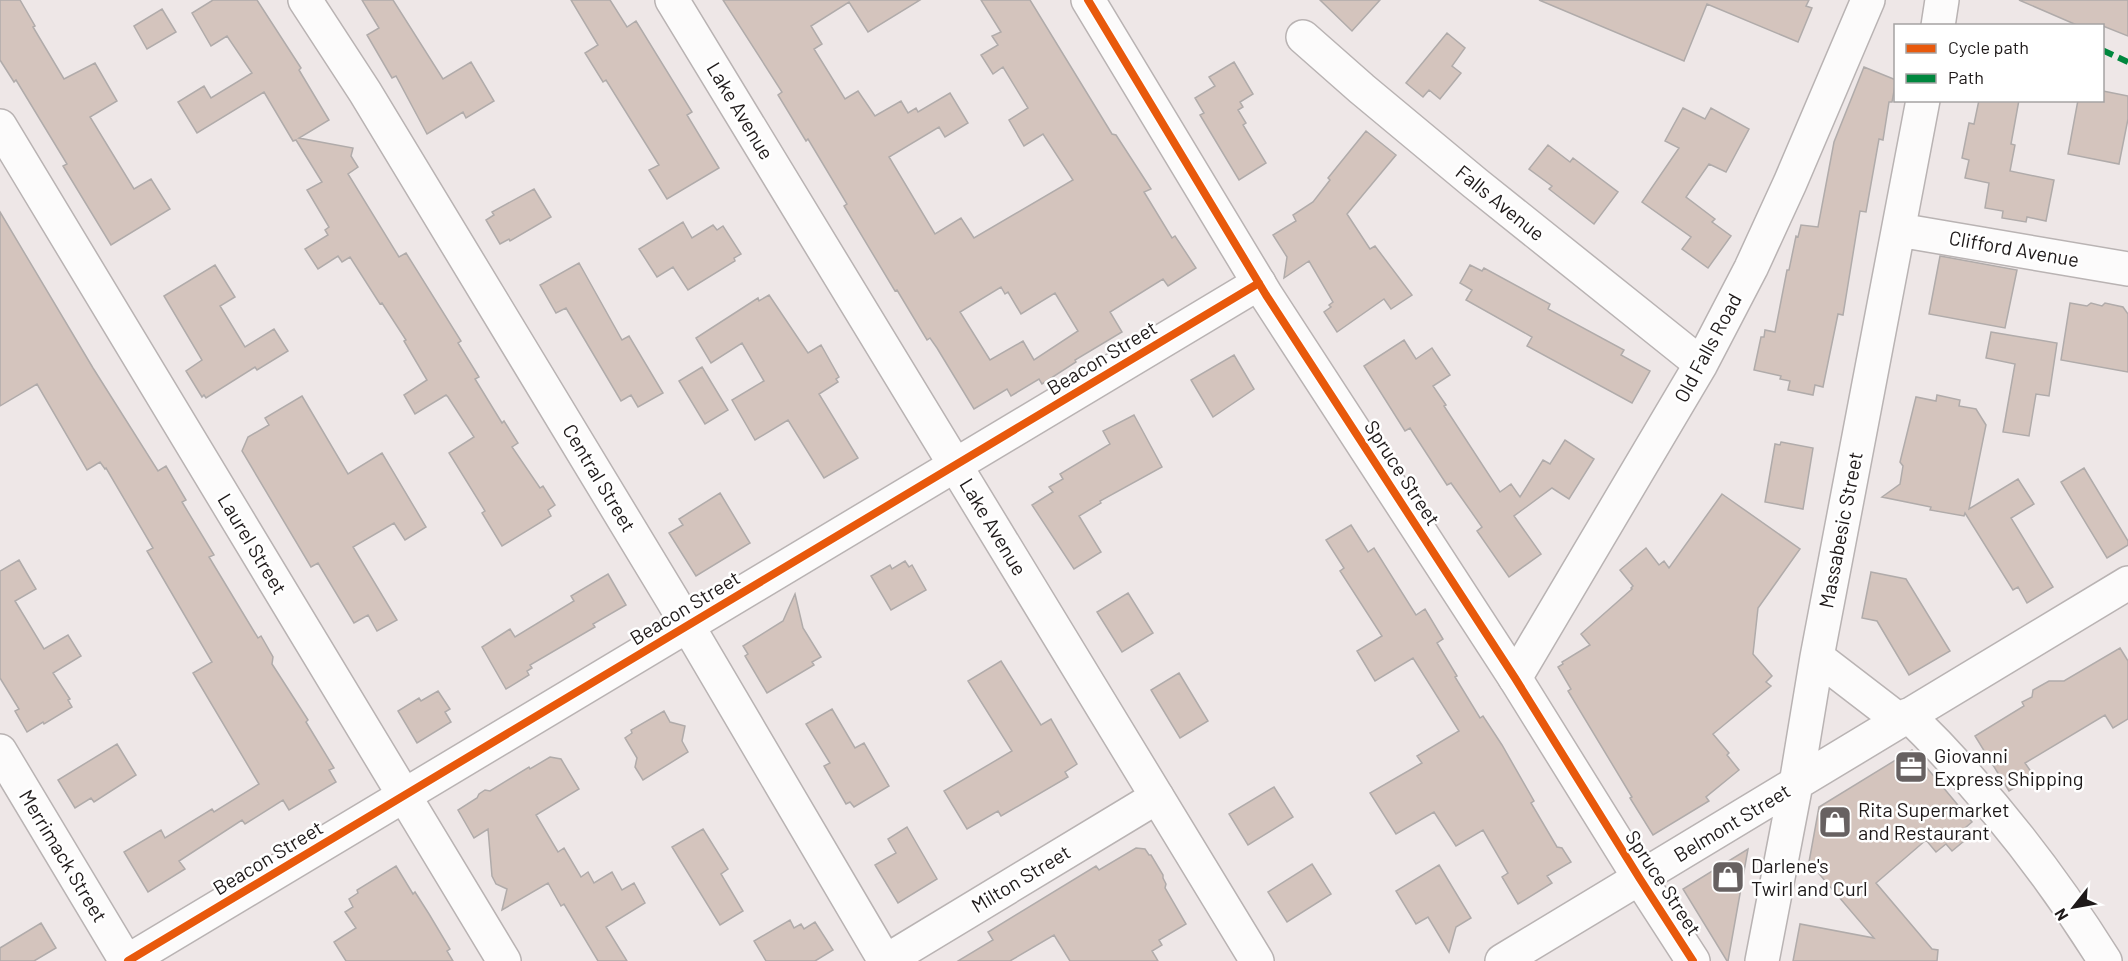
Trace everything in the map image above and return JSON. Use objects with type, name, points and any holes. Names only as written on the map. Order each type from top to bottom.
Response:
[{"type":"street","name":"Central Street","points":[[305,0],[365,92],[688,625],[885,961]]},
{"type":"street","name":"Lake Avenue","points":[[672,0],[1257,961]]},
{"type":"street","name":"Spruce Street","points":[[1088,0],[1259,283],[1515,678],[1693,961]]},
{"type":"street","name":"Old Falls Road","points":[[1515,678],[1701,364],[1751,268],[1868,0]]},
{"type":"street","points":[[1938,24],[1942,0]]},
{"type":"street","name":"Falls Avenue","points":[[1303,37],[1475,183],[1701,364]]},
{"type":"street","name":"Massabesic Street","points":[[1762,961],[1796,784],[1817,657],[1923,102]]},
{"type":"street","name":"Laurel Street","points":[[0,126],[504,961]]},
{"type":"street","name":"Clifford Avenue","points":[[1899,230],[2128,269]]},
{"type":"street","name":"Beacon Street","points":[[127,961],[1259,283]]},
{"type":"street","name":"Belmont Street","points":[[1502,961],[2128,584]]},
{"type":"street","points":[[1817,657],[1930,736],[2026,847],[2105,961]]},
{"type":"street","name":"Merrimack Street","points":[[0,751],[127,961]]},
{"type":"street","name":"Milton Street","points":[[885,961],[1157,797]]},
{"type":"building","points":[[0,0],[20,0],[64,79],[95,63],[117,101],[90,117],[134,189],[151,179],[170,209],[111,245],[63,166],[67,164],[16,80],[14,82],[0,60]]},
{"type":"building","points":[[213,0],[257,0],[301,68],[299,70],[329,120],[299,138],[353,148],[351,156],[358,167],[348,174],[399,257],[406,253],[461,341],[458,343],[479,377],[475,379],[502,423],[504,421],[518,443],[512,447],[540,488],[543,486],[555,505],[548,510],[551,516],[502,546],[482,513],[485,511],[449,453],[474,437],[448,397],[446,395],[415,414],[404,395],[427,380],[404,341],[406,340],[382,303],[380,304],[350,257],[342,262],[338,256],[318,269],[305,249],[328,235],[325,230],[329,227],[307,190],[322,182],[296,140],[293,141],[264,92],[197,133],[178,102],[204,86],[211,98],[252,73],[227,36],[211,46],[192,13]]},
{"type":"building","points":[[362,0],[393,0],[443,79],[471,62],[494,101],[466,118],[463,112],[427,134],[396,76],[392,78],[367,35],[379,28]]},
{"type":"building","points":[[571,0],[610,0],[627,27],[636,21],[692,112],[687,115],[719,168],[667,199],[649,170],[659,165],[606,80],[603,82],[585,53],[598,45]]},
{"type":"building","points":[[723,0],[920,0],[868,32],[849,2],[811,26],[822,44],[814,49],[845,99],[858,91],[875,116],[901,101],[908,113],[916,108],[918,112],[950,93],[968,123],[945,137],[939,127],[889,157],[935,234],[961,218],[974,238],[1073,180],[1043,134],[1024,146],[1009,120],[1028,108],[1003,67],[993,74],[981,55],[998,45],[992,36],[1001,32],[981,0],[1030,0],[1112,134],[1116,135],[1151,189],[1144,192],[1172,238],[1175,236],[1196,268],[1168,286],[1163,279],[1110,312],[1122,332],[1075,360],[1076,362],[1042,384],[1039,379],[1011,396],[1007,389],[974,409],[937,348],[930,338],[927,340],[897,290],[895,291],[844,206],[847,204],[808,139],[806,141],[778,95],[782,92]],"holes":[[[1001,287],[1005,294],[1008,292],[1021,314],[1055,293],[1078,331],[1034,360],[1023,341],[990,360],[960,312]]]},
{"type":"building","points":[[1320,0],[1380,0],[1352,31]]},
{"type":"building","points":[[1539,0],[1809,0],[1806,6],[1812,8],[1798,42],[1707,4],[1684,61]]},
{"type":"building","points":[[2019,0],[2128,0],[2128,36],[2104,26],[2104,24],[2074,24]]},
{"type":"building","points":[[162,9],[176,32],[147,49],[134,26]]},
{"type":"building","points":[[1447,33],[1465,48],[1452,66],[1461,73],[1440,99],[1429,90],[1423,97],[1406,83]]},
{"type":"building","points":[[1234,62],[1253,94],[1240,102],[1243,107],[1238,110],[1246,123],[1243,125],[1266,163],[1239,180],[1200,115],[1204,113],[1195,98],[1215,86],[1209,77]]},
{"type":"building","points":[[1864,67],[1894,79],[1892,102],[1889,102],[1883,140],[1879,139],[1866,212],[1860,211],[1843,315],[1838,314],[1823,387],[1815,385],[1813,395],[1788,390],[1790,381],[1780,379],[1781,376],[1754,370],[1761,337],[1764,337],[1765,330],[1775,332],[1796,236],[1798,237],[1801,225],[1818,227],[1834,142]]},
{"type":"building","points":[[2104,91],[2128,96],[2128,119],[2119,164],[2068,154],[2078,102],[2104,102]]},
{"type":"building","points":[[1979,102],[2019,102],[2011,144],[2015,145],[2010,171],[2054,180],[2046,221],[2027,217],[2026,222],[2002,218],[2003,211],[1985,208],[1989,183],[1965,178],[1969,160],[1962,158],[1969,123],[1974,124]]},
{"type":"building","points":[[1683,108],[1705,119],[1711,108],[1749,129],[1726,172],[1709,164],[1686,197],[1715,219],[1712,222],[1731,236],[1708,268],[1682,249],[1691,237],[1642,202],[1679,148],[1665,141]]},
{"type":"building","points":[[1366,131],[1396,155],[1347,214],[1370,249],[1375,246],[1412,295],[1391,309],[1384,299],[1337,332],[1324,312],[1331,307],[1329,305],[1333,302],[1309,261],[1284,278],[1287,257],[1273,235],[1296,221],[1293,215],[1313,202],[1330,180],[1328,178]]},
{"type":"building","points":[[1548,145],[1570,162],[1573,158],[1618,192],[1594,224],[1549,189],[1552,186],[1529,169]]},
{"type":"building","points":[[534,189],[551,217],[510,241],[509,239],[500,244],[486,220],[494,215],[492,212]]},
{"type":"building","points":[[0,212],[93,368],[158,471],[166,466],[186,500],[182,502],[214,555],[209,557],[258,638],[261,636],[273,657],[272,664],[308,720],[306,722],[334,768],[329,770],[336,782],[289,810],[283,800],[245,824],[242,820],[179,861],[185,869],[148,892],[124,852],[161,830],[165,838],[212,809],[214,812],[259,784],[193,673],[212,662],[147,551],[153,548],[106,468],[100,462],[87,470],[37,384],[0,406]]},
{"type":"building","points":[[683,222],[692,238],[713,225],[717,230],[723,226],[741,254],[734,258],[735,261],[688,290],[673,267],[657,277],[639,249]]},
{"type":"building","points":[[1940,256],[2017,270],[2005,328],[1929,314]]},
{"type":"building","points":[[579,263],[622,340],[629,336],[663,393],[638,407],[631,395],[621,401],[566,308],[556,313],[540,285]]},
{"type":"building","points":[[215,265],[235,297],[220,306],[245,347],[274,329],[288,351],[257,370],[255,367],[206,398],[204,395],[202,397],[186,371],[202,360],[164,296]]},
{"type":"building","points":[[1470,265],[1482,271],[1484,268],[1550,304],[1548,309],[1624,350],[1621,355],[1650,371],[1632,403],[1527,346],[1532,337],[1466,300],[1472,290],[1460,283]]},
{"type":"building","points":[[769,295],[808,353],[821,345],[839,377],[836,379],[838,382],[819,394],[858,458],[824,478],[788,420],[755,440],[732,400],[764,381],[742,343],[711,363],[696,338],[758,298],[759,301]]},
{"type":"building","points":[[2070,303],[2087,306],[2091,303],[2102,306],[2105,303],[2123,307],[2128,314],[2128,372],[2061,360]]},
{"type":"building","points":[[1991,332],[2057,343],[2049,396],[2036,394],[2029,436],[2003,432],[2015,364],[1986,358]]},
{"type":"building","points":[[1404,340],[1416,359],[1432,348],[1450,375],[1433,386],[1500,492],[1511,484],[1520,497],[1543,460],[1550,464],[1565,440],[1594,459],[1569,499],[1552,488],[1514,516],[1541,554],[1509,577],[1477,531],[1482,527],[1451,483],[1447,485],[1410,428],[1405,431],[1364,366]]},
{"type":"building","points":[[1234,355],[1254,389],[1213,417],[1191,380]]},
{"type":"building","points":[[702,367],[728,410],[705,424],[679,381]]},
{"type":"building","points":[[1937,395],[1960,400],[1959,406],[1976,409],[1986,425],[1969,509],[2018,479],[2034,504],[2011,518],[2053,587],[2027,603],[2018,587],[2013,590],[1965,513],[1964,516],[1930,510],[1931,507],[1882,497],[1900,484],[1903,466],[1900,462],[1916,397],[1936,401]]},
{"type":"building","points":[[302,396],[348,474],[382,453],[426,527],[405,540],[394,523],[353,547],[397,620],[377,631],[368,615],[354,623],[318,563],[311,567],[242,451],[248,437],[269,425],[265,418]]},
{"type":"building","points":[[1134,415],[1162,467],[1100,501],[1101,503],[1079,516],[1101,552],[1074,569],[1032,505],[1053,492],[1049,487],[1063,479],[1060,474],[1110,444],[1103,431]]},
{"type":"building","points":[[1781,442],[1813,448],[1803,509],[1765,502],[1775,444],[1780,445]]},
{"type":"building","points":[[2084,468],[2128,541],[2128,545],[2107,558],[2061,482]]},
{"type":"building","points":[[720,493],[750,543],[696,576],[669,533],[683,525],[679,519]]},
{"type":"building","points":[[1722,494],[1800,549],[1758,608],[1753,654],[1772,676],[1766,682],[1771,686],[1713,734],[1729,753],[1727,755],[1739,770],[1706,797],[1709,801],[1653,835],[1568,691],[1571,689],[1558,667],[1563,664],[1562,662],[1590,645],[1581,634],[1632,589],[1633,586],[1620,570],[1646,548],[1659,565],[1664,561],[1669,568]]},
{"type":"building","points":[[1351,525],[1368,552],[1374,548],[1416,615],[1425,609],[1443,639],[1437,643],[1457,676],[1455,677],[1480,718],[1483,716],[1502,745],[1534,801],[1531,803],[1557,847],[1562,848],[1571,862],[1547,876],[1552,883],[1518,904],[1502,877],[1508,873],[1483,830],[1456,846],[1434,812],[1396,834],[1370,793],[1422,763],[1417,756],[1459,731],[1413,658],[1375,681],[1357,651],[1382,636],[1340,571],[1344,568],[1326,540]]},
{"type":"building","points":[[19,560],[36,589],[15,601],[44,649],[68,635],[81,656],[53,673],[70,699],[68,700],[72,707],[27,732],[15,711],[19,709],[0,678],[0,571]]},
{"type":"building","points":[[905,561],[909,567],[912,565],[926,590],[891,610],[871,576],[890,565],[892,569]]},
{"type":"building","points":[[1871,572],[1906,579],[1950,651],[1909,675],[1877,621],[1862,618]]},
{"type":"building","points":[[608,574],[626,605],[593,624],[595,627],[530,665],[532,668],[527,671],[529,675],[506,689],[482,647],[510,629],[515,637],[574,601],[571,596]]},
{"type":"building","points":[[1128,593],[1153,633],[1122,652],[1097,612]]},
{"type":"building","points":[[795,594],[803,628],[821,657],[812,662],[814,665],[767,693],[745,656],[748,654],[743,646],[783,621]]},
{"type":"building","points":[[2120,648],[2128,661],[2128,719],[2113,728],[2105,715],[2025,763],[2034,776],[2009,791],[1975,736],[2024,706],[2022,702],[2032,697],[2033,690],[2049,681],[2064,681]]},
{"type":"building","points":[[1001,661],[1041,725],[1051,719],[1077,764],[1065,772],[1068,777],[1001,816],[998,811],[967,829],[944,791],[1012,751],[968,681]]},
{"type":"building","points":[[1179,673],[1208,721],[1180,738],[1151,690]]},
{"type":"building","points":[[438,691],[450,709],[445,712],[451,722],[417,743],[398,711],[419,698],[421,701]]},
{"type":"building","points":[[832,709],[855,748],[864,743],[889,786],[854,807],[850,802],[846,804],[824,766],[830,763],[806,724]]},
{"type":"building","points":[[664,711],[670,722],[685,726],[682,741],[688,752],[643,780],[635,767],[637,758],[625,738],[632,733],[631,730]]},
{"type":"building","points":[[117,744],[136,775],[94,802],[91,798],[75,808],[58,780]]},
{"type":"building","points":[[1912,750],[1972,822],[1965,828],[1970,836],[1952,851],[1946,844],[1936,852],[1926,840],[1876,883],[1932,949],[1938,950],[1937,961],[1793,961],[1800,924],[1874,938],[1809,862],[1819,807]]},
{"type":"building","points":[[550,757],[561,759],[579,789],[536,815],[558,852],[564,848],[581,877],[588,872],[594,883],[612,872],[622,890],[634,883],[645,903],[606,927],[627,961],[598,961],[564,904],[561,906],[548,883],[502,910],[507,889],[496,884],[492,876],[488,829],[474,838],[458,810],[485,790],[490,791]]},
{"type":"building","points":[[1274,787],[1293,817],[1248,845],[1229,814]]},
{"type":"building","points":[[907,827],[937,879],[898,903],[875,865],[896,853],[888,839]]},
{"type":"building","points":[[703,829],[728,869],[721,874],[743,911],[720,925],[672,847]]},
{"type":"building","points":[[1136,848],[1145,849],[1151,855],[1163,875],[1165,888],[1186,924],[1159,940],[1162,945],[1152,951],[1158,961],[1070,961],[1054,935],[1010,961],[958,961],[993,940],[988,932],[1096,866],[1099,870]]},
{"type":"building","points":[[1748,849],[1728,961],[1727,961],[1683,889]]},
{"type":"building","points":[[1312,864],[1331,894],[1287,922],[1268,892]]},
{"type":"building","points":[[1439,865],[1471,918],[1456,927],[1449,952],[1428,917],[1416,924],[1396,891]]},
{"type":"building","points":[[396,866],[450,949],[447,951],[453,961],[346,961],[334,942],[356,928],[345,912],[353,907],[349,899],[358,893],[357,890]]},
{"type":"building","points":[[790,920],[794,928],[801,924],[804,929],[815,922],[833,950],[815,961],[766,961],[754,941]]},
{"type":"building","points":[[41,923],[56,948],[34,961],[0,961],[0,948]]},
{"type":"marked path","points":[[2104,51],[2128,62]]},
{"type":"cycle path","points":[[1088,0],[1266,295],[1515,678],[1693,961]]},
{"type":"cycle path","points":[[128,961],[1259,283]]},
{"type":"place","name":"Giovanni Express Shipping","points":[[1911,767]]},
{"type":"place","name":"Rita Supermarket and Restaurant","points":[[1835,822]]},
{"type":"place","name":"Darlene's Twirl and Curl","points":[[1728,877]]}]
